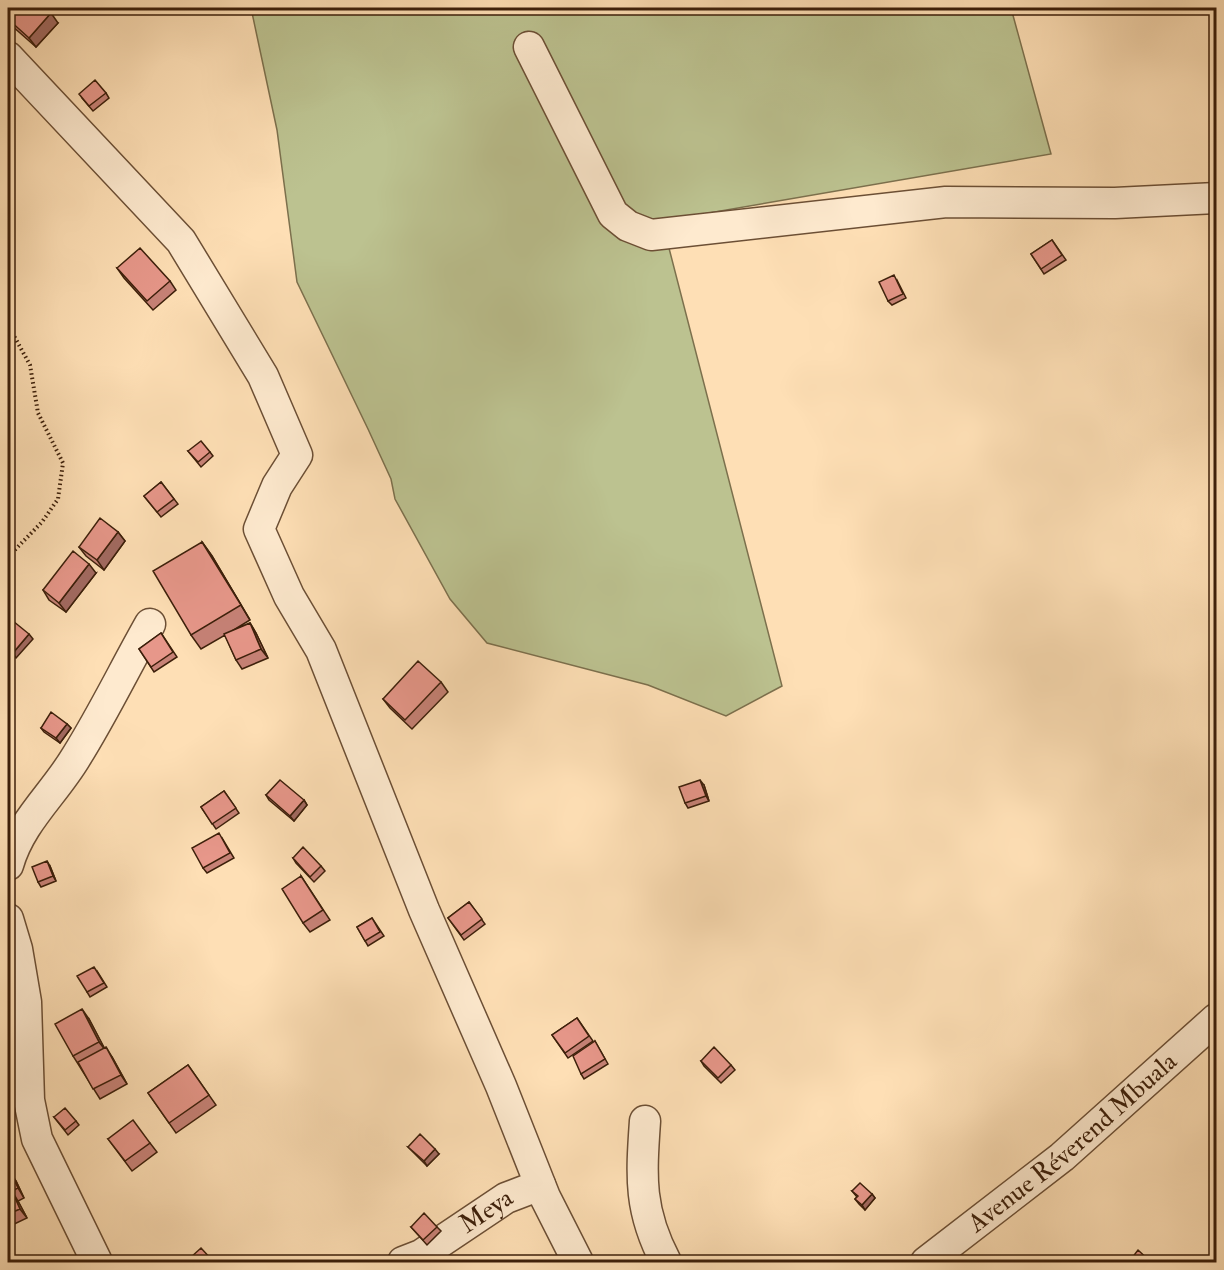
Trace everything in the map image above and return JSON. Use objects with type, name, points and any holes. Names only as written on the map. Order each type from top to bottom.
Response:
[{"type":"street","points":[[529,47],[613,214],[628,226],[651,236],[946,202],[1115,203],[1216,198]]},
{"type":"street","points":[[8,57],[181,241],[263,376],[297,455],[278,486],[259,529],[290,596],[321,650],[424,909],[501,1086],[540,1185],[578,1263]]},
{"type":"street","points":[[8,865],[13,846],[33,814],[75,758],[150,624]]},
{"type":"street","points":[[8,919],[26,1002],[29,1100],[37,1139],[97,1263]]},
{"type":"street","name":"Avenue Réverend Mbuala","points":[[926,1263],[1062,1157],[1216,1020]]},
{"type":"street","points":[[645,1121],[642,1193],[648,1220],[666,1263]]},
{"type":"street","name":"Meya","points":[[403,1263],[421,1255],[506,1198],[540,1185]]},
{"type":"path","points":[[8,325],[30,365],[38,413],[63,463],[58,500],[42,522],[8,557]]},
{"type":"green space","points":[[251,8],[1011,8],[1051,154],[662,221],[782,686],[726,716],[648,685],[487,643],[450,599],[395,499],[391,479],[297,282],[277,130]]},
{"type":"building","points":[[12,8],[44,8],[51,13],[29,38],[8,19],[8,12]]},
{"type":"building","points":[[95,80],[106,93],[89,106],[79,94]]},
{"type":"building","points":[[1052,240],[1062,255],[1041,269],[1031,254]]},
{"type":"building","points":[[140,248],[170,281],[147,301],[117,268]]},
{"type":"building","points":[[894,275],[903,294],[888,301],[879,282]]},
{"type":"building","points":[[201,441],[210,452],[198,462],[188,451]]},
{"type":"building","points":[[161,482],[174,499],[157,512],[144,496]]},
{"type":"building","points":[[100,518],[118,532],[97,560],[79,547]]},
{"type":"building","points":[[202,542],[241,605],[191,635],[153,571]]},
{"type":"building","points":[[73,551],[89,564],[59,603],[43,590]]},
{"type":"building","points":[[13,621],[29,634],[13,653],[8,649],[8,627]]},
{"type":"building","points":[[250,623],[261,649],[236,660],[224,634]]},
{"type":"building","points":[[161,633],[173,652],[151,667],[139,649]]},
{"type":"building","points":[[418,661],[441,682],[405,720],[383,699]]},
{"type":"building","points":[[51,712],[67,724],[56,738],[41,728]]},
{"type":"building","points":[[280,780],[304,800],[290,816],[266,795]]},
{"type":"building","points":[[700,780],[706,796],[685,803],[679,787]]},
{"type":"building","points":[[224,791],[236,808],[212,824],[201,807]]},
{"type":"building","points":[[219,833],[230,853],[203,868],[192,848]]},
{"type":"building","points":[[303,847],[321,866],[310,877],[293,858]]},
{"type":"building","points":[[47,861],[53,876],[38,882],[32,867]]},
{"type":"building","points":[[301,876],[323,910],[303,923],[282,889]]},
{"type":"building","points":[[469,902],[482,919],[461,935],[448,918]]},
{"type":"building","points":[[372,918],[380,932],[365,941],[357,927]]},
{"type":"building","points":[[94,967],[104,983],[87,992],[77,976]]},
{"type":"building","points":[[82,1009],[99,1042],[73,1056],[55,1024]]},
{"type":"building","points":[[577,1018],[589,1036],[565,1053],[552,1035]]},
{"type":"building","points":[[595,1041],[605,1059],[581,1074],[573,1056]]},
{"type":"building","points":[[106,1047],[121,1075],[93,1089],[78,1062]]},
{"type":"building","points":[[714,1047],[731,1065],[718,1078],[701,1061]]},
{"type":"building","points":[[188,1065],[209,1095],[169,1123],[148,1093]]},
{"type":"building","points":[[65,1108],[76,1121],[65,1130],[54,1117]]},
{"type":"building","points":[[133,1120],[150,1143],[125,1161],[108,1139]]},
{"type":"building","points":[[420,1134],[435,1149],[424,1161],[408,1147]]},
{"type":"building","points":[[10,1171],[18,1188],[12,1191],[20,1209],[8,1214],[8,1172]]},
{"type":"building","points":[[860,1183],[872,1194],[862,1205],[855,1199],[858,1196],[852,1191]]},
{"type":"building","points":[[424,1213],[437,1227],[423,1240],[411,1227]]},
{"type":"building","points":[[201,1248],[212,1260],[209,1263],[194,1263],[190,1258]]},
{"type":"building","points":[[1138,1250],[1152,1263],[1128,1263]]}]
